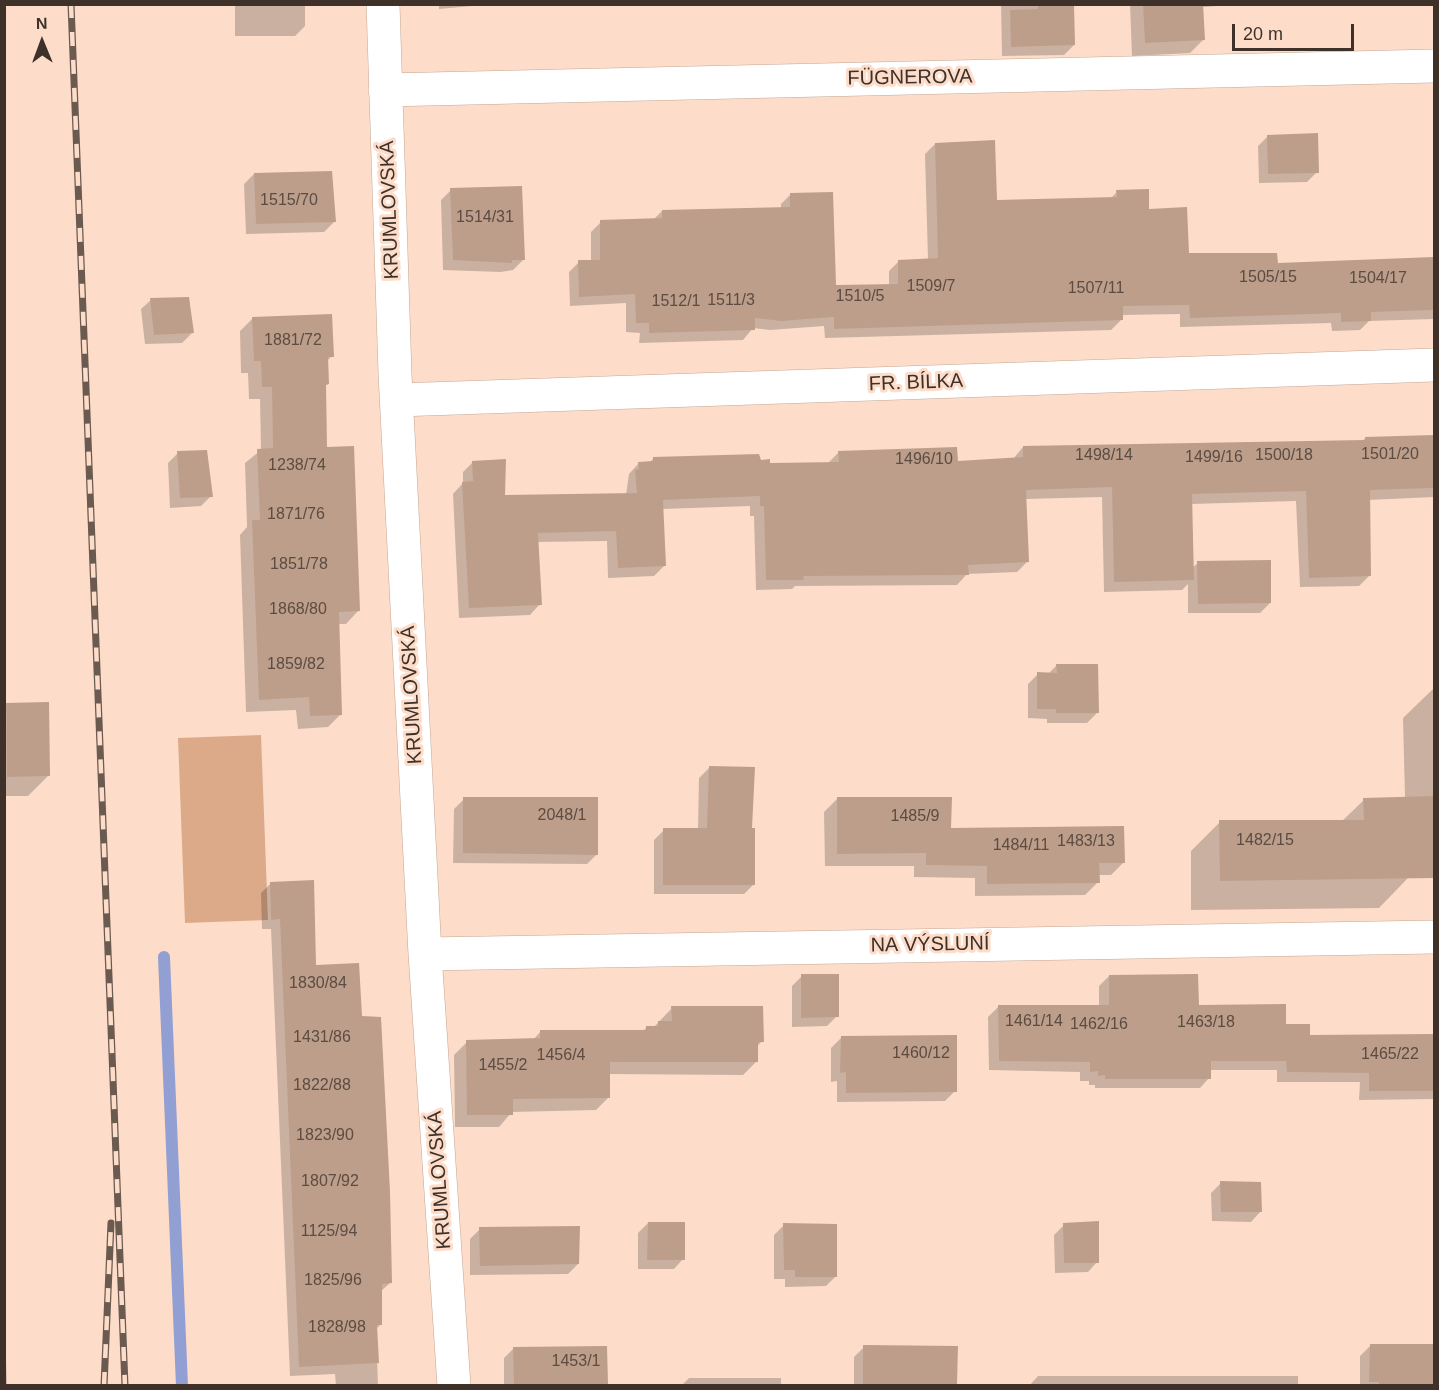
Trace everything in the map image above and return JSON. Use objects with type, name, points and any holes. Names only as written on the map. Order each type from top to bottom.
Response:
[{"type":"street","name":"KRUMLOVSKÁ","points":[[382,4],[397,400],[425,954],[454,1386]]},
{"type":"street","name":"FÜGNEROVA","points":[[386,90],[1434,66]]},
{"type":"street","name":"FR. BÍLKA","points":[[397,400],[1434,365]]},
{"type":"street","name":"NA VÝSLUNÍ","points":[[425,954],[1434,937]]},
{"type":"shaded area","points":[[261,735],[268,920],[185,923],[178,738]]},
{"type":"building","points":[[1038,4],[1074,4],[1075,45],[1011,47],[1010,10],[1038,9]]},
{"type":"building","points":[[1143,4],[1203,4],[1205,40],[1145,43]]},
{"type":"building","points":[[1318,133],[1319,173],[1268,174],[1267,135]]},
{"type":"building","points":[[995,140],[997,200],[1117,197],[1116,190],[1149,189],[1149,209],[1187,207],[1189,253],[1277,253],[1278,263],[1434,257],[1434,310],[1371,312],[1371,321],[1341,322],[1341,313],[1190,318],[1189,305],[1123,306],[1123,320],[834,329],[834,317],[781,321],[755,318],[755,330],[649,333],[649,323],[636,323],[635,294],[579,297],[578,260],[600,260],[600,220],[662,218],[662,210],[790,207],[790,193],[833,192],[836,285],[898,284],[898,260],[938,258],[935,143]]},
{"type":"building","points":[[332,171],[336,222],[256,224],[254,173]]},
{"type":"building","points":[[522,186],[525,260],[512,260],[512,263],[453,260],[450,188]]},
{"type":"building","points":[[189,297],[194,333],[154,335],[150,298]]},
{"type":"building","points":[[332,314],[334,357],[328,357],[327,447],[354,446],[360,611],[339,612],[342,715],[310,716],[309,697],[259,700],[252,520],[260,520],[257,449],[273,448],[272,387],[262,387],[261,361],[254,361],[252,317]]},
{"type":"building","points":[[1434,435],[1434,488],[1370,490],[1371,576],[1309,578],[1306,491],[1192,494],[1194,580],[1114,582],[1112,487],[1026,490],[1029,562],[968,565],[969,575],[803,576],[804,580],[766,580],[764,506],[760,506],[760,496],[663,500],[666,566],[618,568],[616,531],[538,533],[542,605],[469,608],[462,482],[473,481],[472,461],[506,459],[505,495],[637,493],[635,470],[639,469],[638,462],[653,461],[653,457],[759,454],[761,460],[770,459],[770,463],[839,462],[838,451],[957,447],[958,461],[1023,457],[1023,446],[1365,440],[1365,437]]},
{"type":"building","points":[[207,450],[213,497],[180,498],[177,451]]},
{"type":"building","points":[[1271,560],[1271,603],[1198,604],[1197,561]]},
{"type":"building","points":[[1056,664],[1098,664],[1099,713],[1056,713],[1056,709],[1037,709],[1037,672],[1057,673]]},
{"type":"building","points":[[49,702],[50,776],[7,777],[6,703]]},
{"type":"building","points":[[709,766],[755,767],[752,828],[755,828],[755,885],[663,885],[663,828],[707,828]]},
{"type":"building","points":[[1434,796],[1434,878],[1220,881],[1219,820],[1364,820],[1363,798]]},
{"type":"building","points":[[463,797],[598,797],[598,855],[463,853]]},
{"type":"building","points":[[837,797],[952,797],[951,828],[1124,826],[1125,863],[1099,863],[1100,883],[987,884],[987,866],[926,865],[926,853],[837,854]]},
{"type":"building","points":[[314,880],[316,965],[359,963],[362,1016],[381,1017],[392,1283],[382,1284],[382,1325],[377,1325],[379,1363],[299,1367],[280,919],[271,920],[270,882]]},
{"type":"building","points":[[801,974],[839,974],[839,1017],[801,1018]]},
{"type":"building","points":[[1198,974],[1199,1005],[1286,1004],[1286,1024],[1310,1024],[1310,1035],[1434,1034],[1434,1091],[1369,1091],[1369,1073],[1287,1072],[1286,1061],[1211,1061],[1211,1079],[1105,1079],[1105,1075],[1098,1076],[1098,1071],[1090,1072],[1090,1062],[999,1061],[998,1005],[1109,1005],[1109,975]]},
{"type":"building","points":[[671,1006],[763,1006],[764,1042],[758,1042],[758,1062],[610,1062],[610,1098],[513,1099],[513,1115],[467,1115],[466,1040],[540,1038],[540,1030],[646,1030],[646,1026],[658,1026],[658,1021],[672,1021]]},
{"type":"building","points":[[957,1035],[957,1092],[846,1093],[846,1072],[840,1073],[841,1036]]},
{"type":"building","points":[[1220,1181],[1261,1182],[1262,1212],[1221,1212]]},
{"type":"building","points":[[1099,1221],[1099,1263],[1064,1263],[1063,1223]]},
{"type":"building","points":[[648,1222],[685,1222],[685,1260],[647,1260]]},
{"type":"building","points":[[783,1223],[837,1224],[837,1277],[795,1277],[795,1270],[784,1270]]},
{"type":"building","points":[[580,1226],[579,1264],[480,1266],[479,1227]]},
{"type":"building","points":[[1370,1344],[1434,1344],[1434,1386],[1379,1386],[1379,1382],[1369,1382]]},
{"type":"building","points":[[863,1345],[958,1346],[957,1384],[863,1386]]},
{"type":"building","points":[[607,1346],[608,1384],[514,1386],[513,1347]]},
{"type":"waterway","points":[[164,957],[182,1386]]},
{"type":"railway","points":[[71,4],[125,1386]]},
{"type":"railway","points":[[104,1386],[111,1223]]}]
